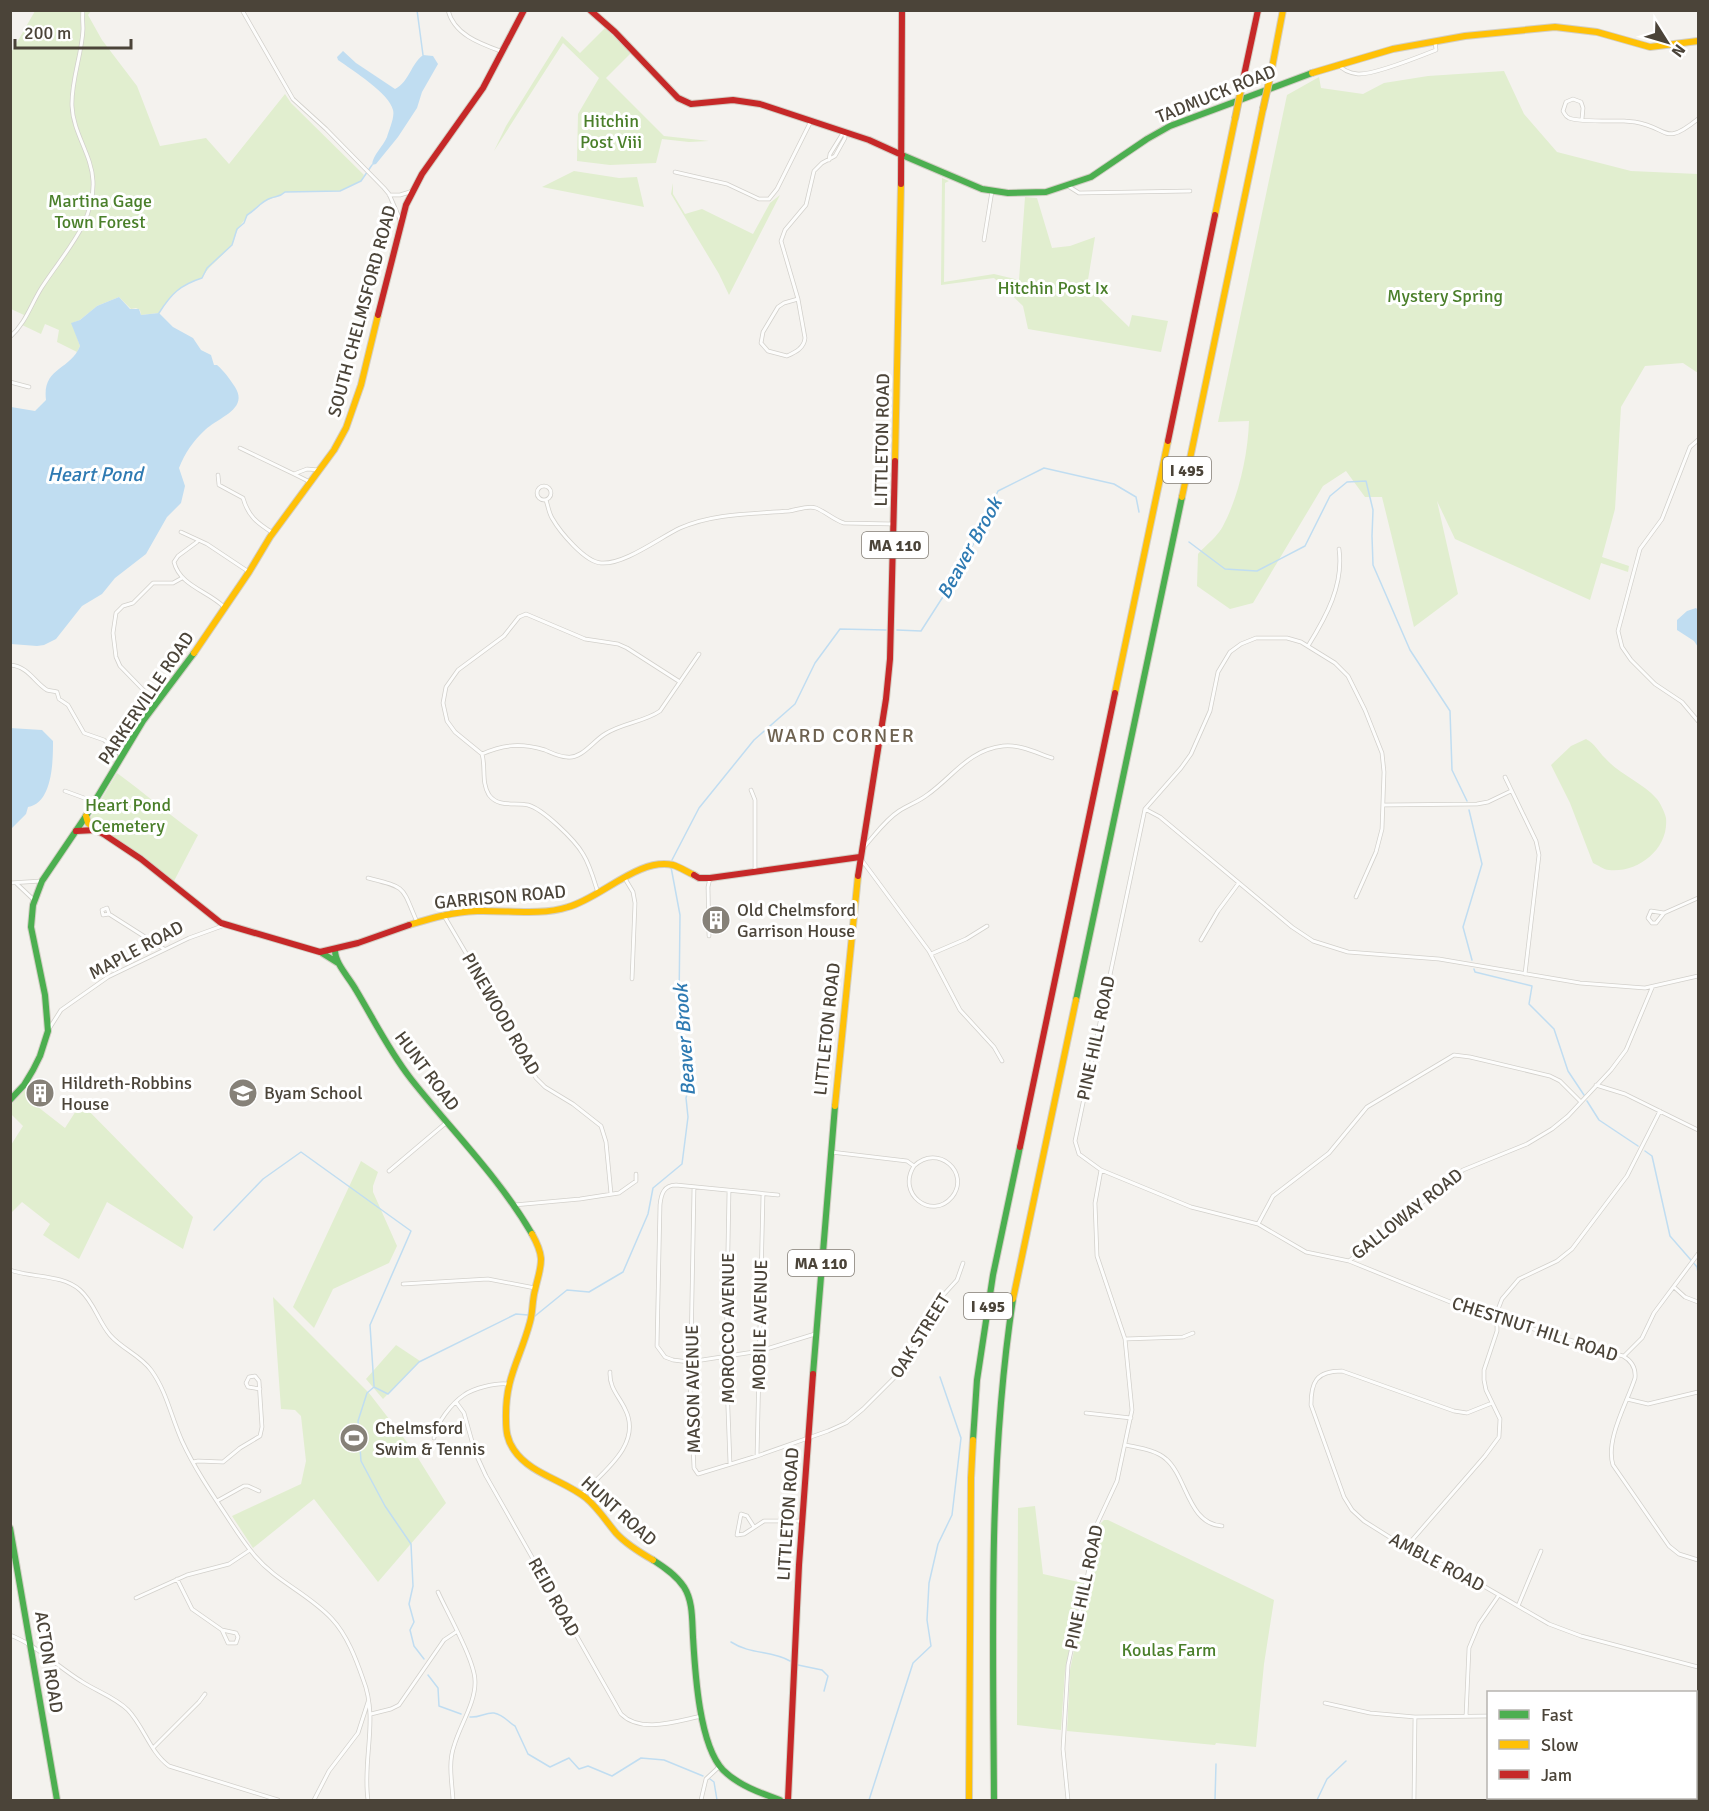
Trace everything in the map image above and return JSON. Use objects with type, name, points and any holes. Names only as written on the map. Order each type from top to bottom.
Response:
[{"type":"main road","name":"SOUTH CHELMSFORD ROAD","points":[[321,467],[346,428],[354,407],[401,223],[412,191],[475,100],[524,10]]},
{"type":"main road","name":"TADMUCK ROAD","points":[[590,10],[615,32],[678,98],[685,102],[691,104],[733,100],[752,102],[845,131],[950,177],[992,191],[1046,192],[1068,186],[1106,169],[1147,139],[1170,126],[1338,64],[1393,49],[1436,41],[1555,27],[1598,32],[1650,46],[1698,41]]},
{"type":"main road","name":"LITTLETON ROAD","points":[[788,1800],[802,1521],[831,1152],[860,854],[890,670],[903,155],[902,10]]},
{"type":"main road","name":"I 495","points":[[969,1800],[971,1478],[977,1380],[993,1275],[1258,10]]},
{"type":"main road","name":"I 495","points":[[994,1800],[996,1464],[1001,1390],[1012,1309],[1283,10]]},
{"type":"main road","name":"PARKERVILLE ROAD","points":[[48,1032],[45,995],[31,927],[35,901],[42,881],[95,802],[156,703],[225,609],[273,533],[321,467]]},
{"type":"main road","name":"GARRISON ROAD","points":[[86,816],[88,823],[96,830],[141,859],[225,925],[320,952],[368,940],[443,914],[476,911],[558,910],[574,906],[624,877],[647,867],[666,863],[699,878],[710,878],[799,867],[860,854]]},
{"type":"main road","points":[[76,831],[96,830]]},
{"type":"main road","name":"HUNT ROAD","points":[[335,950],[339,964],[395,1059],[497,1181],[514,1204],[541,1256],[542,1265],[535,1288],[530,1324],[507,1384],[506,1429],[512,1446],[524,1461],[537,1470],[582,1494],[601,1513],[618,1536],[636,1551],[673,1575],[686,1588],[702,1716],[713,1754],[720,1766],[743,1784],[780,1800]]},
{"type":"main road","name":"HUNT ROAD","points":[[320,952],[339,964]]},
{"type":"main road","name":"MAPLE ROAD","points":[[10,1100],[24,1085],[33,1070],[48,1032]]},
{"type":"main road","name":"ACTON ROAD","points":[[10,1528],[57,1800]]},
{"type":"street","points":[[10,337],[23,325],[42,287],[75,242],[88,213],[93,192],[90,164],[72,108],[75,69],[83,28],[83,10]]},
{"type":"street","points":[[242,10],[293,99],[326,129],[389,195],[401,223]]},
{"type":"street","points":[[448,10],[453,24],[461,32],[503,52]]},
{"type":"street","points":[[1338,64],[1342,70],[1360,74],[1436,50],[1436,41]]},
{"type":"street","points":[[1582,119],[1581,102],[1574,99],[1566,102],[1563,111],[1567,117],[1582,119],[1641,123],[1673,135],[1698,119]]},
{"type":"street","points":[[675,172],[727,184],[759,200],[769,199],[777,189],[812,121]]},
{"type":"street","points":[[798,299],[780,305],[763,332],[761,343],[768,351],[785,356],[802,347],[805,338],[798,299],[782,249],[781,238],[806,205],[814,171],[836,155],[845,138],[845,131]]},
{"type":"street","points":[[1068,186],[1079,193],[1190,191]]},
{"type":"street","points":[[389,195],[400,195],[412,191]]},
{"type":"street","points":[[984,240],[992,191]]},
{"type":"street","points":[[10,382],[29,387]]},
{"type":"street","points":[[1698,440],[1690,447],[1662,519],[1640,549],[1618,630],[1622,647],[1631,660],[1655,684],[1682,702],[1698,721]]},
{"type":"street","points":[[240,448],[310,482]]},
{"type":"street","points":[[294,474],[321,467]]},
{"type":"street","points":[[218,475],[219,485],[243,498],[246,510],[256,522],[273,533]]},
{"type":"street","points":[[545,486],[551,490],[551,495],[546,501],[537,496],[537,491],[545,486]]},
{"type":"street","points":[[546,501],[554,522],[586,558],[600,563],[613,562],[644,549],[681,528],[717,517],[790,511],[808,507],[816,508],[844,523],[895,524]]},
{"type":"street","points":[[181,532],[207,544],[249,572]]},
{"type":"street","points":[[197,542],[178,556],[174,562],[176,570],[182,578],[225,609]]},
{"type":"street","points":[[1308,646],[1332,602],[1340,572],[1339,549]]},
{"type":"street","points":[[156,703],[120,666],[116,657],[113,633],[116,613],[123,606],[138,599],[153,583],[173,583],[182,578]]},
{"type":"street","points":[[598,892],[584,854],[557,826],[537,809],[497,802],[491,797],[483,779],[482,754],[455,732],[447,721],[443,703],[446,687],[458,670],[504,636],[523,614],[585,639],[618,644],[680,682]]},
{"type":"street","points":[[1356,897],[1381,836],[1384,805],[1382,753],[1354,688],[1341,669],[1308,646],[1290,639],[1263,638],[1248,641],[1233,650],[1220,668],[1210,711],[1191,754],[1145,809],[1157,815],[1297,931],[1313,941],[1355,953],[1447,960],[1589,984],[1639,989],[1652,988],[1698,976]]},
{"type":"street","points":[[482,754],[501,747],[516,745],[537,748],[568,758],[583,753],[613,729],[653,715],[666,703],[699,654]]},
{"type":"street","points":[[10,665],[15,665],[30,674],[46,689],[57,692],[58,699],[68,705],[84,733],[104,740],[122,756]]},
{"type":"street","points":[[1002,1061],[993,1047],[960,1010],[931,954],[860,854],[892,816],[927,795],[959,765],[980,753],[1002,746],[1020,747],[1052,758]]},
{"type":"street","points":[[1505,777],[1536,841],[1539,855],[1526,974]]},
{"type":"street","points":[[751,790],[755,800],[755,871]]},
{"type":"street","points":[[1384,805],[1471,805],[1488,802],[1511,790]]},
{"type":"street","points":[[64,791],[95,802]]},
{"type":"street","name":"PINE HILL ROAD","points":[[1068,1800],[1063,1749],[1068,1665],[1097,1524],[1101,1511],[1115,1487],[1126,1445],[1131,1418],[1132,1393],[1125,1339],[1097,1256],[1095,1203],[1101,1170],[1079,1154],[1075,1147],[1075,1139],[1145,809]]},
{"type":"street","points":[[624,877],[633,892],[635,903],[632,979]]},
{"type":"street","points":[[368,878],[398,886],[406,893],[417,922]]},
{"type":"street","points":[[709,936],[708,887],[710,878]]},
{"type":"street","points":[[10,884],[42,881]]},
{"type":"street","points":[[17,884],[35,901]]},
{"type":"street","points":[[1201,940],[1218,911],[1239,884]]},
{"type":"street","points":[[1664,913],[1651,911],[1648,918],[1652,923],[1656,923],[1664,913],[1698,898]]},
{"type":"street","points":[[109,914],[164,949]]},
{"type":"street","name":"PINEWOOD ROAD","points":[[443,914],[497,1005],[536,1078],[545,1087],[573,1104],[601,1126],[606,1142],[611,1194]]},
{"type":"street","name":"MAPLE ROAD","points":[[48,1032],[55,1018],[65,1007],[108,977],[164,949],[225,925]]},
{"type":"street","points":[[931,954],[966,939],[987,926]]},
{"type":"street","name":"GALLOWAY ROAD","points":[[1101,1170],[1191,1207],[1258,1224],[1306,1251],[1349,1262],[1463,1170],[1541,1137],[1568,1116],[1620,1060],[1634,1037],[1652,988]]},
{"type":"street","points":[[1258,1224],[1273,1196],[1329,1153],[1367,1107],[1454,1055],[1551,1076],[1560,1081],[1581,1102]]},
{"type":"street","points":[[1596,1085],[1624,1094],[1698,1130]]},
{"type":"street","points":[[1406,1547],[1499,1437],[1501,1425],[1484,1380],[1484,1370],[1497,1330],[1499,1305],[1512,1285],[1562,1258],[1590,1227],[1627,1176],[1660,1111]]},
{"type":"street","points":[[389,1171],[447,1122]]},
{"type":"street","points":[[831,1152],[899,1159],[914,1166]]},
{"type":"street","points":[[931,1157],[948,1162],[956,1173],[957,1182],[950,1199],[934,1206],[918,1200],[909,1186],[909,1175],[914,1166],[931,1157]]},
{"type":"street","points":[[514,1204],[580,1199],[619,1193],[636,1181],[636,1174]]},
{"type":"street","points":[[777,1195],[673,1185],[667,1187],[662,1193],[657,1346],[661,1354],[668,1359],[689,1362],[760,1350],[815,1334]]},
{"type":"street","name":"MASON AVENUE","points":[[694,1187],[689,1362],[694,1470],[700,1474],[808,1438]]},
{"type":"street","name":"MOROCCO AVENUE","points":[[729,1191],[726,1356],[730,1464]]},
{"type":"street","name":"MOBILE AVENUE","points":[[757,1456],[763,1194]]},
{"type":"street","points":[[1623,1356],[1642,1338],[1654,1313],[1698,1254]]},
{"type":"street","name":"CHESTNUT HILL ROAD","points":[[1349,1262],[1470,1310],[1623,1356],[1632,1363],[1635,1373],[1612,1447],[1613,1465],[1671,1549],[1698,1560]]},
{"type":"street","name":"OAK STREET","points":[[808,1438],[846,1423],[878,1396],[895,1377],[926,1326],[937,1302],[957,1280],[963,1263]]},
{"type":"street","points":[[10,1270],[63,1281],[82,1292],[112,1338],[140,1358],[153,1373],[166,1396],[180,1437],[193,1463],[249,1550],[274,1575],[323,1610],[339,1628],[363,1677],[369,1700],[371,1713],[366,1772],[368,1800]]},
{"type":"street","points":[[403,1284],[488,1279],[535,1288]]},
{"type":"street","points":[[1674,1287],[1685,1297],[1698,1302]]},
{"type":"street","points":[[1125,1339],[1183,1337],[1193,1333]]},
{"type":"street","name":"AMBLE ROAD","points":[[1492,1403],[1467,1413],[1441,1407],[1342,1371],[1330,1371],[1317,1377],[1311,1390],[1311,1406],[1344,1497],[1352,1510],[1364,1521],[1424,1558],[1456,1570],[1562,1630],[1698,1667]]},
{"type":"street","points":[[582,1494],[618,1458],[628,1440],[629,1420],[611,1386],[610,1372]]},
{"type":"street","points":[[193,1463],[198,1461],[223,1462],[242,1446],[260,1436],[262,1427],[260,1389],[257,1377],[249,1377],[246,1383],[248,1387],[260,1389]]},
{"type":"street","points":[[434,1438],[439,1424],[456,1402],[470,1392],[496,1384],[507,1384]]},
{"type":"street","points":[[1627,1399],[1648,1404],[1698,1392]]},
{"type":"street","name":"REID ROAD","points":[[456,1402],[464,1413],[475,1452],[486,1476],[621,1714],[637,1724],[702,1716]]},
{"type":"street","points":[[1086,1413],[1131,1418]]},
{"type":"street","points":[[1126,1445],[1166,1459],[1200,1515],[1210,1524],[1222,1526]]},
{"type":"street","points":[[217,1502],[230,1492],[244,1486],[259,1491]]},
{"type":"street","points":[[754,1527],[747,1516],[741,1515],[737,1535],[744,1534],[764,1521],[802,1521]]},
{"type":"street","points":[[136,1598],[177,1579],[224,1566],[249,1550]]},
{"type":"street","points":[[1518,1605],[1541,1551]]},
{"type":"street","points":[[177,1579],[192,1609],[222,1630],[236,1633],[237,1642],[227,1643],[222,1630]]},
{"type":"street","points":[[438,1592],[471,1663],[475,1684],[453,1748],[451,1772],[453,1800]]},
{"type":"street","points":[[1466,1716],[1469,1648],[1479,1624],[1499,1595]]},
{"type":"street","points":[[371,1713],[387,1711],[399,1705],[444,1640],[456,1632]]},
{"type":"street","points":[[10,1635],[118,1702],[127,1710],[153,1748],[165,1762],[174,1768],[278,1800]]},
{"type":"street","points":[[153,1748],[206,1694]]},
{"type":"street","points":[[314,1800],[328,1771],[358,1732],[369,1700]]},
{"type":"street","points":[[1325,1703],[1370,1713],[1415,1717],[1487,1716]]},
{"type":"street","points":[[1414,1800],[1415,1717]]},
{"type":"street","points":[[701,1800],[706,1779],[720,1766]]},
{"type":"green space","name":"Martina Gage Town Forest","points":[[35,11],[91,11],[88,15],[102,40],[137,86],[160,146],[206,138],[229,164],[285,94],[291,103],[364,175],[361,181],[340,191],[285,192],[263,202],[245,219],[231,246],[202,278],[177,291],[159,313],[141,315],[140,310],[131,309],[119,297],[97,306],[80,320],[72,323],[80,346],[77,352],[57,342],[59,330],[45,324],[41,334],[20,324],[24,315],[11,309],[10,50],[12,51]]},
{"type":"green space","name":"Hitchin Post Viii","points":[[605,28],[631,53],[606,78],[664,136],[709,141],[689,142],[662,139],[656,163],[610,165],[577,161],[578,114],[599,78],[563,43],[494,151],[506,126],[562,36],[580,53]]},
{"type":"green space","name":"Mystery Spring","points":[[1504,71],[1524,114],[1557,152],[1631,171],[1698,174],[1698,373],[1683,363],[1645,366],[1621,407],[1615,509],[1602,557],[1629,566],[1628,572],[1601,563],[1590,600],[1455,539],[1437,501],[1458,594],[1414,627],[1382,497],[1365,497],[1346,471],[1323,486],[1253,603],[1230,609],[1197,586],[1198,554],[1223,526],[1234,502],[1245,461],[1249,421],[1218,422],[1287,95],[1319,77],[1321,88],[1363,94],[1384,83],[1428,76]]},
{"type":"green space","name":"Hitchin Post Viii","points":[[574,171],[619,178],[637,177],[644,207],[542,187]]},
{"type":"green space","name":"Hitchin Post Ix","points":[[942,178],[949,181],[945,183],[944,282],[994,274],[1019,280],[1025,197],[1037,198],[1052,248],[1070,246],[1095,237],[1087,286],[1129,327],[1132,315],[1168,321],[1161,352],[1028,329],[1023,306],[994,278],[941,285]]},
{"type":"green space","name":"Hitchin Post Viii","points":[[673,183],[673,194],[685,214],[702,209],[753,234],[770,203],[780,195],[729,295],[671,194]]},
{"type":"green space","points":[[1586,739],[1617,769],[1651,793],[1665,813],[1666,829],[1657,849],[1650,857],[1631,867],[1607,870],[1593,863],[1570,803],[1551,765],[1571,746]]},
{"type":"green space","name":"Heart Pond Cemetery","points":[[117,773],[198,835],[174,881],[89,820]]},
{"type":"green space","points":[[27,1088],[31,1092],[29,1100],[65,1128],[81,1103],[193,1217],[183,1249],[107,1202],[79,1259],[43,1235],[50,1224],[22,1202],[11,1213],[11,1145],[23,1126],[11,1114],[11,1105]]},
{"type":"green space","points":[[361,1161],[378,1172],[373,1192],[397,1246],[389,1263],[333,1289],[314,1328],[293,1307]]},
{"type":"green space","name":"Chelmsford Swim & Tennis","points":[[273,1297],[369,1393],[413,1450],[446,1503],[378,1582],[314,1499],[253,1548],[232,1516],[301,1484],[306,1461],[301,1416],[295,1410],[281,1409]]},
{"type":"green space","points":[[396,1345],[420,1361],[383,1399],[366,1379]]},
{"type":"green space","name":"Koulas Farm","points":[[1035,1506],[1043,1574],[1083,1583],[1065,1671],[1061,1730],[1017,1725],[1018,1508]]},
{"type":"green space","name":"Koulas Farm","points":[[1104,1520],[1274,1600],[1264,1664],[1256,1747],[1067,1731],[1070,1670],[1099,1525]]},
{"type":"water","points":[[343,51],[356,63],[395,89],[404,82],[415,63],[423,55],[433,56],[438,64],[422,92],[417,108],[398,137],[376,164],[372,165],[374,157],[387,137],[393,120],[393,110],[378,90],[338,60],[337,57]]},
{"type":"water","name":"Heart Pond","points":[[119,297],[130,309],[139,309],[141,315],[159,313],[173,327],[193,338],[201,350],[211,355],[214,365],[217,365],[229,378],[235,387],[238,401],[230,412],[201,434],[187,452],[179,468],[185,486],[181,503],[167,517],[146,554],[115,578],[102,594],[82,606],[56,639],[37,646],[11,644],[11,407],[35,411],[46,400],[48,381],[76,354],[80,346],[71,323],[80,320],[97,306]]},
{"type":"water","points":[[1696,608],[1698,610],[1698,647],[1694,641],[1677,630],[1677,620],[1687,611]]},
{"type":"water","points":[[10,728],[42,730],[53,741],[52,769],[47,789],[42,798],[36,804],[28,807],[26,814],[11,829]]},
{"type":"waterway","points":[[417,10],[423,55]]},
{"type":"waterway","points":[[159,313],[177,291],[202,278],[207,268],[232,245],[237,229],[244,223],[247,215],[264,201],[285,192],[340,191],[361,181],[372,165]]},
{"type":"waterway","name":"Beaver Brook","points":[[897,630],[921,631],[964,564],[998,491],[1044,468],[1114,484],[1136,497],[1139,512]]},
{"type":"waterway","name":"Beaver Brook","points":[[1189,542],[1225,569],[1257,571],[1305,546],[1330,496],[1347,482],[1366,481],[1373,510],[1373,565],[1410,650],[1450,711],[1452,770],[1467,801]]},
{"type":"waterway","name":"Beaver Brook","points":[[672,860],[699,808],[754,740],[795,704],[815,663],[840,629],[886,630]]},
{"type":"waterway","name":"Beaver Brook","points":[[1469,810],[1482,864],[1463,927],[1472,960]]},
{"type":"waterway","name":"Beaver Brook","points":[[535,1316],[567,1290],[589,1292],[623,1272],[648,1214],[653,1188],[682,1164],[688,1117],[686,1098],[690,1083],[682,1058],[679,1006],[680,915],[671,867]]},
{"type":"waterway","name":"Beaver Brook","points":[[1474,969],[1475,972],[1532,986],[1529,1004],[1554,1029],[1568,1071],[1584,1095]]},
{"type":"waterway","name":"Beaver Brook","points":[[1587,1101],[1599,1120],[1638,1146]]},
{"type":"waterway","name":"Beaver Brook","points":[[1645,1151],[1652,1156],[1670,1236],[1697,1267],[1698,1273]]},
{"type":"waterway","points":[[214,1230],[263,1179],[301,1152],[411,1231],[370,1325],[374,1386]]},
{"type":"waterway","name":"Beaver Brook","points":[[424,1659],[414,1646],[410,1630],[414,1622],[409,1604],[413,1586],[411,1544],[385,1506],[361,1461],[358,1421],[367,1393],[374,1387],[388,1394],[419,1362],[516,1314],[528,1315]]},
{"type":"waterway","points":[[869,1800],[913,1663],[931,1646],[927,1620],[929,1583],[938,1544],[952,1515],[961,1438],[940,1377]]},
{"type":"waterway","points":[[731,1642],[746,1649],[776,1655],[790,1661]]},
{"type":"waterway","points":[[798,1665],[822,1670],[828,1676],[824,1691]]},
{"type":"waterway","name":"Beaver Brook","points":[[428,1675],[438,1688],[439,1706],[461,1714]]},
{"type":"waterway","name":"Beaver Brook","points":[[470,1717],[491,1713],[503,1717],[515,1726],[528,1754],[550,1767],[569,1758],[579,1769],[588,1766],[612,1776],[641,1758],[664,1760],[703,1776]]},
{"type":"waterway","points":[[1317,1800],[1327,1779],[1346,1761]]},
{"type":"waterway","points":[[1215,1800],[1216,1764]]},
{"type":"waterway","name":"Beaver Brook","points":[[710,1779],[714,1782],[717,1800]]},
{"type":"traffic: fast","points":[[902,155],[982,189],[1008,193],[1046,192],[1091,177],[1170,126],[1312,73]]},
{"type":"traffic: fast","points":[[1076,1000],[1182,497]]},
{"type":"traffic: fast","points":[[10,1100],[24,1085],[33,1070],[48,1031],[45,995],[31,927],[33,905],[42,881],[86,816],[143,721],[194,653]]},
{"type":"traffic: fast","points":[[335,950],[340,965],[403,1068],[490,1173],[532,1234]]},
{"type":"traffic: fast","points":[[322,953],[338,963]]},
{"type":"traffic: fast","points":[[813,1374],[835,1106]]},
{"type":"traffic: fast","points":[[973,1440],[977,1380],[993,1275],[1020,1147]]},
{"type":"traffic: fast","points":[[994,1800],[993,1612],[996,1486],[999,1423],[1013,1299]]},
{"type":"traffic: fast","points":[[10,1528],[57,1800]]},
{"type":"traffic: fast","points":[[653,1560],[677,1579],[689,1598],[703,1726],[715,1759],[735,1780],[780,1800]]},
{"type":"traffic: slow","points":[[1271,73],[1283,10]]},
{"type":"traffic: slow","points":[[1312,73],[1393,49],[1465,36],[1555,27],[1597,32],[1650,47],[1698,41]]},
{"type":"traffic: slow","points":[[1263,109],[1271,73]]},
{"type":"traffic: slow","points":[[1235,119],[1243,80]]},
{"type":"traffic: slow","points":[[1182,497],[1263,109]]},
{"type":"traffic: slow","points":[[1215,215],[1235,119]]},
{"type":"traffic: slow","points":[[895,461],[901,184]]},
{"type":"traffic: slow","points":[[194,653],[270,537],[334,450],[346,428],[361,385],[378,315]]},
{"type":"traffic: slow","points":[[1115,693],[1168,441]]},
{"type":"traffic: slow","points":[[86,816],[88,823],[96,830]]},
{"type":"traffic: slow","points":[[409,925],[468,912],[557,910],[594,896],[634,872],[660,864],[673,865],[694,875]]},
{"type":"traffic: slow","points":[[835,1106],[858,876]]},
{"type":"traffic: slow","points":[[1013,1299],[1076,1000]]},
{"type":"traffic: slow","points":[[532,1234],[541,1256],[541,1262],[530,1322],[508,1391],[506,1404],[508,1439],[514,1450],[529,1465],[586,1498],[620,1537],[653,1560]]},
{"type":"traffic: slow","points":[[969,1800],[973,1440]]},
{"type":"traffic: jam","points":[[378,315],[406,205],[422,174],[483,88],[524,10]]},
{"type":"traffic: jam","points":[[590,10],[615,32],[678,98],[691,104],[733,100],[760,104],[869,140],[902,155]]},
{"type":"traffic: jam","points":[[901,184],[902,10]]},
{"type":"traffic: jam","points":[[1243,80],[1258,10]]},
{"type":"traffic: jam","points":[[1168,441],[1215,215]]},
{"type":"traffic: jam","points":[[858,876],[886,699],[890,659],[895,461]]},
{"type":"traffic: jam","points":[[1020,1147],[1115,693]]},
{"type":"traffic: jam","points":[[76,831],[96,830],[105,835],[141,859],[221,923],[320,952],[358,943],[409,925]]},
{"type":"traffic: jam","points":[[694,875],[699,878],[710,878],[860,857]]},
{"type":"traffic: jam","points":[[788,1800],[799,1565],[813,1374]]},
{"type":"place","name":"Old Chelmsford Garrison House","points":[[716,920]]},
{"type":"place","name":"Hildreth-Robbins House","points":[[40,1093]]},
{"type":"place","name":"Byam School","points":[[243,1093]]},
{"type":"place","name":"Chelmsford Swim & Tennis","points":[[354,1438]]},
{"type":"district","name":"WARD CORNER","points":[[841,735]]}]
